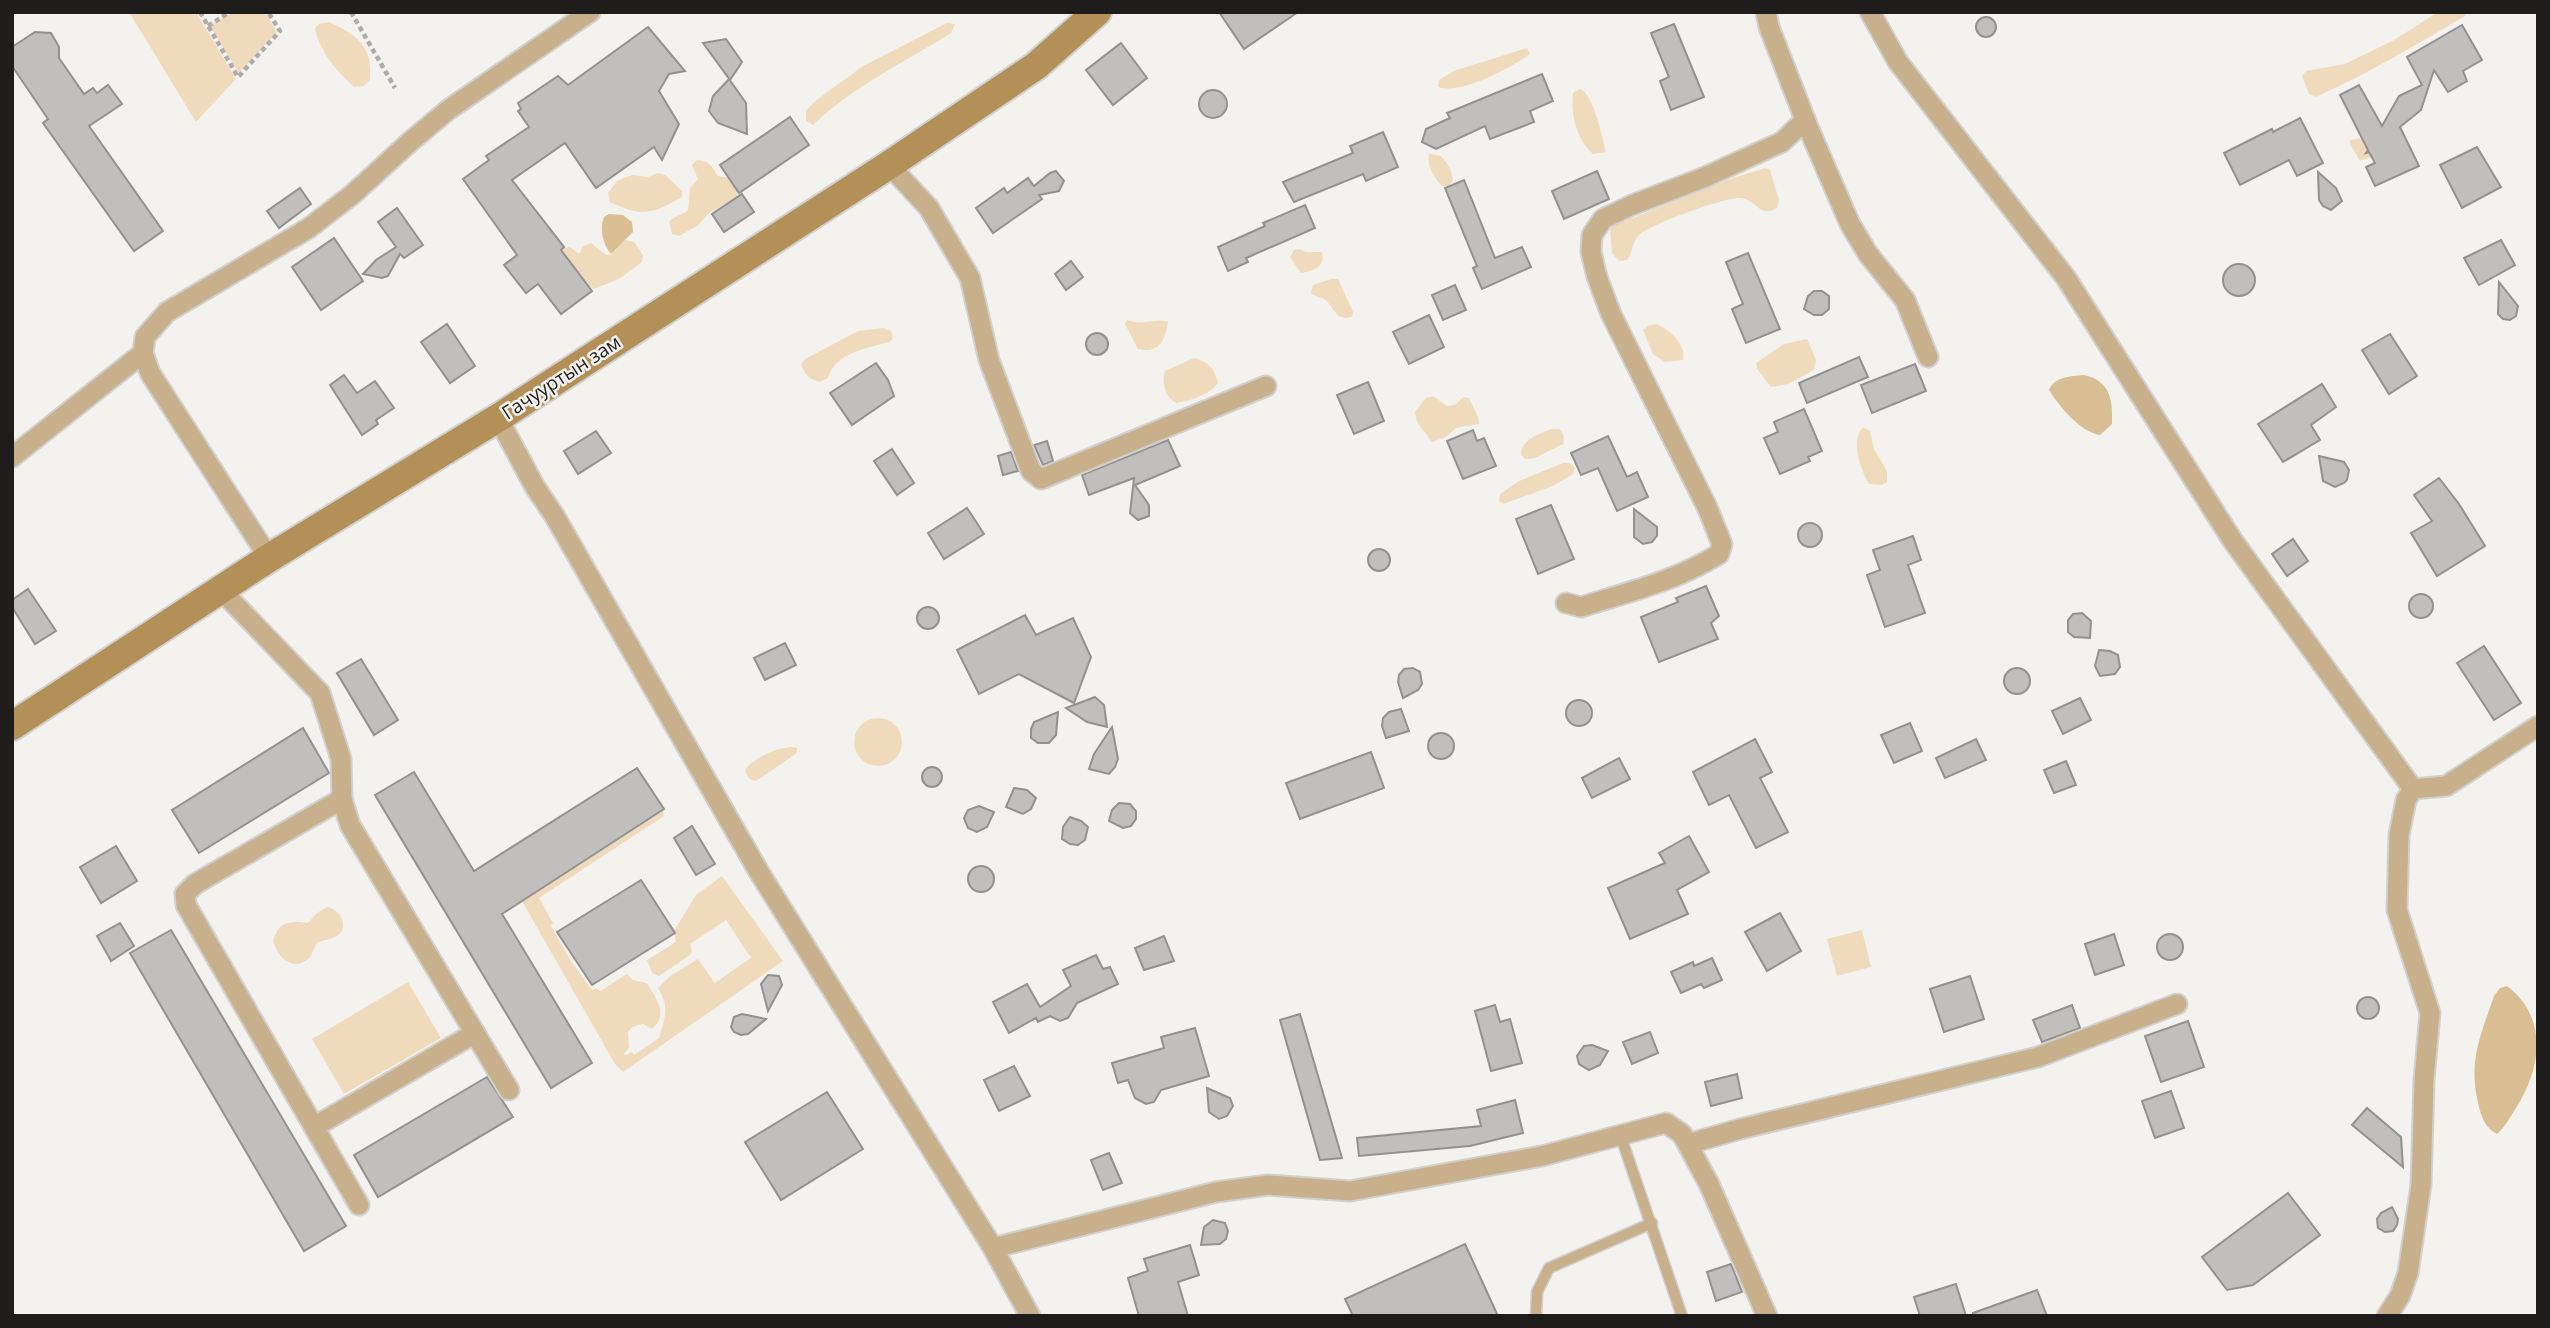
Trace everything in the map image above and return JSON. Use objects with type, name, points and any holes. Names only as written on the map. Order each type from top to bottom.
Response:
[{"type":"main road","name":"Гачууртын зам","points":[[12,726],[269,558],[498,418],[889,165],[1036,66],[1097,12]]},
{"type":"street","points":[[269,558],[150,373],[144,353],[145,337],[167,312],[309,228],[353,194],[449,110],[590,12]]},
{"type":"street","points":[[1766,12],[1769,27],[1805,120],[1850,224],[1868,254],[1905,300],[1928,357]]},
{"type":"street","points":[[1870,12],[1898,62],[2066,278],[2233,541],[2413,789]]},
{"type":"street","points":[[1566,603],[1581,607],[1668,580],[1699,567],[1719,554],[1722,544],[1701,495],[1611,314],[1597,277],[1591,252],[1592,235],[1603,219],[1782,142],[1805,120]]},
{"type":"street","points":[[889,165],[929,208],[970,278],[989,360],[1031,471],[1041,479],[1266,386]]},
{"type":"street","points":[[12,457],[144,353]]},
{"type":"street","points":[[498,418],[759,872],[993,1248],[1030,1316]]},
{"type":"street","points":[[221,590],[320,693],[341,760],[342,799],[350,825],[509,1090]]},
{"type":"street","points":[[2413,789],[2446,786],[2538,726]]},
{"type":"street","points":[[2387,1316],[2400,1296],[2408,1273],[2421,1185],[2424,1080],[2430,1013],[2397,911],[2399,835],[2406,800],[2413,789]]},
{"type":"street","points":[[342,799],[195,884],[185,894],[186,905],[359,1205]]},
{"type":"street","points":[[1688,1144],[2038,1057],[2177,1004]]},
{"type":"street","points":[[314,1127],[475,1033]]},
{"type":"street","points":[[993,1248],[1216,1192],[1268,1185],[1350,1191],[1542,1156],[1666,1123],[1682,1135],[1709,1184],[1767,1316]]},
{"type":"lane","points":[[1619,1134],[1682,1316]]},
{"type":"lane","points":[[1536,1316],[1537,1292],[1549,1268],[1652,1223]]},
{"type":"path","points":[[200,12],[238,77],[280,31],[268,12]]},
{"type":"path","points":[[208,26],[230,12]]},
{"type":"path","points":[[351,12],[395,88]]},
{"type":"shaded area","points":[[129,12],[196,12],[236,79],[196,122]]},
{"type":"shaded area","points":[[232,12],[265,12],[277,32],[239,73],[210,26]]},
{"type":"shaded area","points":[[2438,12],[2466,12],[2465,16],[2354,79],[2316,97],[2309,94],[2302,76],[2306,71],[2345,64],[2394,40]]},
{"type":"shaded area","points":[[329,22],[355,37],[366,50],[370,80],[364,86],[354,87],[335,68],[325,53],[315,28],[319,24]]},
{"type":"shaded area","points":[[947,23],[955,24],[951,33],[862,87],[813,125],[806,121],[806,111],[814,102],[863,66]]},
{"type":"shaded area","points":[[1527,48],[1530,54],[1485,79],[1459,87],[1438,87],[1439,80],[1454,71]]},
{"type":"shaded area","points":[[1580,89],[1593,108],[1606,152],[1593,154],[1579,134],[1574,118],[1573,93]]},
{"type":"shaded area","points":[[2374,136],[2372,157],[2360,161],[2350,140]]},
{"type":"shaded area","points":[[1429,154],[1441,156],[1448,165],[1453,181],[1448,186],[1442,186],[1434,176]]},
{"type":"shaded area","points":[[697,160],[710,165],[718,176],[729,178],[738,191],[737,197],[709,213],[697,226],[679,236],[672,234],[669,222],[688,210],[690,188],[698,179],[692,165]]},
{"type":"shaded area","points":[[1765,168],[1770,170],[1779,200],[1777,208],[1771,211],[1762,210],[1739,198],[1718,202],[1644,231],[1636,239],[1627,260],[1619,261],[1612,253],[1610,229],[1615,225]]},
{"type":"shaded area","points":[[658,173],[665,175],[682,191],[682,197],[647,212],[631,210],[610,202],[608,193],[617,181],[633,175],[648,177]]},
{"type":"shaded area","points":[[609,214],[623,215],[632,222],[633,232],[611,254],[602,231],[604,217]]},
{"type":"shaded area","points":[[625,240],[634,242],[643,255],[642,262],[619,279],[594,289],[588,286],[558,253],[570,247],[579,254],[583,246],[591,243],[606,255],[611,254]]},
{"type":"shaded area","points":[[1294,250],[1322,252],[1320,265],[1301,273],[1290,257]]},
{"type":"shaded area","points":[[1338,279],[1353,312],[1352,317],[1338,315],[1326,301],[1311,293],[1313,285]]},
{"type":"shaded area","points":[[1127,320],[1168,322],[1163,340],[1152,349],[1138,349],[1125,324]]},
{"type":"shaded area","points":[[1657,324],[1680,343],[1683,360],[1665,362],[1653,354],[1643,330],[1649,325]]},
{"type":"shaded area","points":[[883,328],[891,331],[893,338],[889,342],[844,357],[831,370],[828,378],[820,382],[810,378],[804,371],[801,364],[805,359],[858,331]]},
{"type":"shaded area","points":[[1807,339],[1816,360],[1814,370],[1788,384],[1771,387],[1757,369],[1756,363],[1784,344]]},
{"type":"shaded area","points":[[1194,358],[1210,366],[1218,383],[1199,397],[1176,403],[1165,389],[1165,371]]},
{"type":"shaded area","points":[[2084,375],[2105,387],[2110,399],[2112,424],[2100,435],[2078,424],[2049,390],[2059,380]]},
{"type":"shaded area","points":[[1433,396],[1447,406],[1455,405],[1463,397],[1469,398],[1479,424],[1456,428],[1446,437],[1432,442],[1417,422],[1415,412],[1426,398]]},
{"type":"shaded area","points":[[1863,427],[1870,431],[1874,449],[1887,471],[1887,482],[1882,485],[1869,484],[1860,463],[1857,439]]},
{"type":"shaded area","points":[[1551,429],[1559,429],[1562,432],[1563,444],[1535,458],[1525,459],[1521,454],[1524,444]]},
{"type":"shaded area","points":[[1563,463],[1570,463],[1575,468],[1573,474],[1553,486],[1503,504],[1499,501],[1500,494],[1519,481]]},
{"type":"shaded area","points":[[878,718],[895,725],[902,742],[895,759],[878,766],[861,759],[854,742],[861,725]]},
{"type":"shaded area","points":[[790,747],[797,748],[797,753],[756,781],[748,776],[745,770],[754,761]]},
{"type":"shaded area","points":[[663,811],[664,816],[539,898],[571,961],[592,990],[596,988],[600,991],[627,974],[633,980],[647,983],[654,994],[660,1018],[652,1029],[643,1024],[632,1027],[628,1032],[629,1048],[625,1055],[632,1052],[634,1055],[659,1038],[665,1007],[658,988],[670,976],[698,959],[715,983],[752,957],[726,920],[690,944],[690,955],[659,976],[652,973],[647,960],[676,942],[674,931],[696,895],[722,876],[783,961],[623,1072],[615,1064],[522,901]]},
{"type":"shaded area","points":[[327,907],[340,915],[343,925],[340,933],[317,943],[302,963],[291,963],[281,956],[273,940],[282,925],[291,922],[308,923]]},
{"type":"shaded area","points":[[1862,930],[1871,967],[1837,976],[1827,939]]},
{"type":"shaded area","points":[[408,982],[441,1038],[344,1094],[312,1039]]},
{"type":"shaded area","points":[[2507,986],[2529,1013],[2537,1044],[2525,1093],[2497,1134],[2487,1125],[2481,1112],[2474,1074],[2477,1048],[2494,996],[2500,988]]},
{"type":"building","points":[[1219,12],[1298,12],[1244,49]]},
{"type":"building","points":[[1986,17],[1993,20],[1996,27],[1993,34],[1986,37],[1979,34],[1976,27],[1979,20]]},
{"type":"building","points":[[1674,24],[1704,97],[1671,110],[1660,81],[1669,77],[1651,33]]},
{"type":"building","points":[[2462,25],[2482,60],[2463,71],[2467,81],[2448,92],[2434,70],[2421,110],[2400,127],[2419,166],[2375,186],[2366,167],[2375,163],[2369,152],[2366,153],[2368,150],[2340,95],[2359,85],[2382,126],[2399,96],[2422,85],[2407,57]]},
{"type":"building","points":[[648,27],[685,71],[669,74],[659,91],[679,124],[662,160],[654,147],[596,188],[565,143],[512,180],[564,247],[561,250],[592,291],[561,314],[538,284],[526,293],[504,265],[517,255],[463,179],[489,160],[486,156],[529,127],[518,111],[521,109],[518,103],[558,76],[568,85]]},
{"type":"building","points":[[35,32],[51,33],[59,47],[59,58],[84,94],[93,88],[97,93],[108,85],[122,104],[89,126],[163,231],[134,251],[43,123],[48,119],[12,66],[12,47]]},
{"type":"building","points":[[726,39],[742,62],[730,80],[703,43]]},
{"type":"building","points":[[1121,43],[1147,78],[1113,105],[1086,70]]},
{"type":"building","points":[[1542,74],[1553,101],[1530,111],[1534,122],[1490,139],[1485,126],[1436,149],[1422,142],[1426,129],[1450,118],[1447,113]]},
{"type":"building","points":[[729,79],[746,103],[747,134],[718,123],[709,111],[713,96]]},
{"type":"building","points":[[1213,90],[1223,94],[1227,104],[1223,114],[1213,118],[1203,114],[1199,104],[1203,94]]},
{"type":"building","points":[[790,117],[809,145],[739,193],[720,165]]},
{"type":"building","points":[[2300,118],[2323,163],[2297,176],[2289,160],[2240,185],[2224,153]]},
{"type":"building","points":[[1383,132],[1398,167],[1366,181],[1363,174],[1294,202],[1283,182],[1353,153],[1350,146]]},
{"type":"building","points":[[2477,147],[2501,187],[2462,208],[2440,165]]},
{"type":"building","points":[[1056,171],[1064,181],[1059,191],[1039,195],[1042,199],[993,233],[976,208],[1004,188],[1007,193],[1028,178],[1034,186]]},
{"type":"building","points":[[1597,171],[1609,199],[1564,219],[1552,191]]},
{"type":"building","points":[[2318,172],[2336,188],[2342,201],[2331,210],[2319,200]]},
{"type":"building","points":[[1464,180],[1495,258],[1522,247],[1531,267],[1482,289],[1473,268],[1477,266],[1445,188]]},
{"type":"building","points":[[300,188],[311,204],[279,228],[267,211]]},
{"type":"building","points":[[742,194],[754,212],[724,232],[712,214]]},
{"type":"building","points":[[1305,205],[1315,228],[1246,258],[1248,262],[1228,271],[1218,247]]},
{"type":"building","points":[[397,208],[423,245],[404,258],[400,254],[388,276],[382,278],[363,274],[376,260],[396,247],[378,222]]},
{"type":"building","points":[[334,238],[363,281],[321,310],[292,267]]},
{"type":"building","points":[[2501,240],[2515,265],[2479,285],[2464,258]]},
{"type":"building","points":[[1748,253],[1780,329],[1746,343],[1732,309],[1743,304],[1726,262]]},
{"type":"building","points":[[1071,261],[1083,277],[1066,290],[1055,274]]},
{"type":"building","points":[[2239,264],[2250,269],[2255,280],[2250,291],[2239,296],[2228,291],[2223,280],[2228,269]]},
{"type":"building","points":[[2499,282],[2518,306],[2516,316],[2510,320],[2503,319],[2498,314]]},
{"type":"building","points":[[1455,285],[1466,310],[1443,320],[1432,295]]},
{"type":"building","points":[[1814,291],[1822,291],[1829,296],[1829,309],[1822,315],[1814,315],[1804,309],[1808,296]]},
{"type":"building","points":[[1429,315],[1444,347],[1409,364],[1393,332]]},
{"type":"building","points":[[447,324],[475,366],[450,383],[421,342]]},
{"type":"building","points":[[1097,333],[1105,336],[1108,344],[1105,352],[1097,355],[1089,352],[1086,344],[1089,336]]},
{"type":"building","points":[[2390,334],[2417,376],[2389,394],[2362,350]]},
{"type":"building","points":[[1859,357],[1868,377],[1807,403],[1799,383]]},
{"type":"building","points":[[876,363],[888,380],[894,396],[852,425],[830,393]]},
{"type":"building","points":[[1915,364],[1926,391],[1872,413],[1861,385]]},
{"type":"building","points":[[344,375],[357,393],[375,381],[394,408],[376,420],[378,424],[362,435],[330,385]]},
{"type":"building","points":[[1368,382],[1384,421],[1354,434],[1337,395]]},
{"type":"building","points":[[2322,384],[2336,407],[2311,425],[2320,440],[2283,462],[2258,424]]},
{"type":"building","points":[[1804,409],[1822,451],[1808,457],[1810,461],[1780,474],[1764,438],[1778,432],[1774,422]]},
{"type":"building","points":[[1473,430],[1477,441],[1484,438],[1496,466],[1463,479],[1447,441]]},
{"type":"building","points":[[596,431],[611,453],[578,474],[564,451]]},
{"type":"building","points":[[1608,436],[1627,477],[1637,472],[1648,497],[1617,511],[1598,468],[1581,475],[1571,453]]},
{"type":"building","points":[[1168,440],[1180,466],[1135,485],[1149,505],[1149,516],[1138,520],[1130,513],[1134,478],[1089,495],[1082,475]]},
{"type":"building","points":[[1047,441],[1053,461],[1043,465],[1034,445]]},
{"type":"building","points":[[892,449],[914,483],[897,495],[874,461]]},
{"type":"building","points":[[1011,452],[1018,471],[1003,475],[998,456]]},
{"type":"building","points":[[2319,456],[2344,462],[2349,470],[2347,480],[2335,487],[2323,481]]},
{"type":"building","points":[[2439,478],[2485,546],[2437,576],[2411,533],[2432,521],[2414,495]]},
{"type":"building","points":[[1551,505],[1574,559],[1538,574],[1516,519]]},
{"type":"building","points":[[967,508],[984,534],[944,559],[928,533]]},
{"type":"building","points":[[1634,509],[1657,527],[1657,536],[1652,542],[1643,544],[1634,537]]},
{"type":"building","points":[[1810,523],[1819,526],[1822,535],[1819,544],[1810,547],[1801,544],[1798,535],[1801,526]]},
{"type":"building","points":[[1913,536],[1921,560],[1908,565],[1925,613],[1885,627],[1867,575],[1880,570],[1873,550]]},
{"type":"building","points":[[2293,539],[2308,561],[2287,576],[2272,554]]},
{"type":"building","points":[[1375,549],[1383,549],[1390,556],[1390,564],[1383,571],[1375,571],[1368,564],[1368,556]]},
{"type":"building","points":[[1706,586],[1719,616],[1711,623],[1718,639],[1659,662],[1641,617],[1678,602],[1676,598]]},
{"type":"building","points":[[28,589],[56,631],[35,644],[12,607],[12,600]]},
{"type":"building","points":[[2421,594],[2432,601],[2433,606],[2426,617],[2421,618],[2410,611],[2409,606],[2416,595]]},
{"type":"building","points":[[928,607],[936,610],[939,618],[936,626],[928,629],[920,626],[917,618],[920,610]]},
{"type":"building","points":[[2082,613],[2091,621],[2090,638],[2074,637],[2068,632],[2068,620],[2073,614]]},
{"type":"building","points":[[1025,615],[1036,635],[1073,618],[1091,657],[1074,703],[1019,674],[979,694],[957,650]]},
{"type":"building","points":[[785,643],[796,665],[765,680],[754,658]]},
{"type":"building","points":[[2484,646],[2521,703],[2494,720],[2457,663]]},
{"type":"building","points":[[2099,650],[2118,655],[2120,667],[2115,674],[2100,676],[2095,666]]},
{"type":"building","points":[[361,659],[398,720],[374,735],[337,673]]},
{"type":"building","points":[[1413,668],[1420,672],[1422,684],[1418,690],[1403,698],[1398,682],[1399,675],[1404,669]]},
{"type":"building","points":[[2017,668],[2026,672],[2030,681],[2026,690],[2017,694],[2008,690],[2004,681],[2008,672]]},
{"type":"building","points":[[1095,697],[1104,705],[1107,727],[1087,722],[1066,708]]},
{"type":"building","points":[[2080,698],[2091,720],[2063,734],[2052,711]]},
{"type":"building","points":[[1579,700],[1588,704],[1592,713],[1588,722],[1579,726],[1570,722],[1566,713],[1570,704]]},
{"type":"building","points":[[1401,709],[1409,731],[1386,738],[1382,726],[1383,718],[1389,712]]},
{"type":"building","points":[[1058,712],[1056,735],[1049,743],[1038,743],[1031,738],[1034,722]]},
{"type":"building","points":[[1910,723],[1922,751],[1894,763],[1881,735]]},
{"type":"building","points":[[1112,727],[1118,759],[1115,767],[1109,774],[1089,769],[1094,754]]},
{"type":"building","points":[[303,728],[329,773],[199,853],[172,810]]},
{"type":"building","points":[[1441,733],[1450,737],[1454,746],[1450,755],[1441,759],[1432,755],[1428,746],[1432,737]]},
{"type":"building","points":[[1755,739],[1772,772],[1760,778],[1788,832],[1756,848],[1729,795],[1709,805],[1693,772]]},
{"type":"building","points":[[1976,739],[1986,760],[1945,778],[1936,758]]},
{"type":"building","points":[[1371,752],[1384,788],[1300,819],[1286,783]]},
{"type":"building","points":[[1619,758],[1630,779],[1592,798],[1582,778]]},
{"type":"building","points":[[2066,761],[2076,785],[2054,793],[2044,770]]},
{"type":"building","points":[[932,767],[939,770],[942,777],[939,784],[932,787],[925,784],[922,777],[925,770]]},
{"type":"building","points":[[637,768],[664,809],[502,914],[592,1063],[551,1088],[375,795],[414,772],[474,871]]},
{"type":"building","points":[[1014,788],[1027,790],[1036,798],[1031,809],[1023,814],[1006,807]]},
{"type":"building","points":[[1119,803],[1130,804],[1136,811],[1136,819],[1131,826],[1123,828],[1109,821],[1112,810]]},
{"type":"building","points":[[979,806],[994,812],[987,827],[977,832],[968,828],[964,818],[968,810]]},
{"type":"building","points":[[1070,817],[1088,827],[1085,840],[1078,845],[1062,839],[1063,827]]},
{"type":"building","points":[[692,826],[715,864],[696,875],[674,838]]},
{"type":"building","points":[[1689,836],[1709,872],[1677,890],[1688,914],[1630,939],[1608,888],[1665,863],[1659,853]]},
{"type":"building","points":[[116,846],[137,881],[101,903],[80,867]]},
{"type":"building","points":[[981,866],[990,870],[994,879],[990,888],[981,892],[972,888],[968,879],[972,870]]},
{"type":"building","points":[[641,880],[675,933],[592,985],[557,932]]},
{"type":"building","points":[[1780,913],[1801,951],[1767,971],[1745,932]]},
{"type":"building","points":[[120,923],[134,946],[111,961],[97,936]]},
{"type":"building","points":[[171,930],[346,1226],[304,1251],[130,953]]},
{"type":"building","points":[[2114,934],[2124,965],[2095,975],[2085,944]]},
{"type":"building","points":[[2170,934],[2179,938],[2183,947],[2179,956],[2170,960],[2161,956],[2157,947],[2161,938]]},
{"type":"building","points":[[1164,936],[1174,961],[1144,970],[1135,948]]},
{"type":"building","points":[[1096,955],[1103,969],[1110,967],[1118,984],[1077,1003],[1068,1018],[1060,1021],[1050,1016],[1038,1022],[1036,1018],[1009,1033],[993,1002],[1027,984],[1040,1007],[1071,986],[1063,970]]},
{"type":"building","points":[[1712,958],[1722,980],[1704,988],[1701,984],[1681,993],[1671,972],[1693,962],[1694,966]]},
{"type":"building","points":[[768,975],[779,976],[782,985],[768,1011],[761,984]]},
{"type":"building","points":[[1970,976],[1984,1019],[1944,1032],[1930,989]]},
{"type":"building","points":[[2368,997],[2378,1004],[2379,1008],[2372,1018],[2368,1019],[2358,1012],[2357,1008],[2364,998]]},
{"type":"building","points":[[1495,1005],[1500,1022],[1510,1019],[1522,1063],[1491,1071],[1475,1011]]},
{"type":"building","points":[[2072,1005],[2080,1028],[2042,1042],[2033,1020]]},
{"type":"building","points":[[742,1014],[766,1019],[748,1034],[741,1035],[731,1027],[734,1017]]},
{"type":"building","points":[[1300,1014],[1342,1158],[1320,1160],[1280,1020]]},
{"type":"building","points":[[2188,1021],[2204,1067],[2161,1082],[2145,1036]]},
{"type":"building","points":[[1195,1028],[1209,1076],[1161,1090],[1154,1102],[1146,1104],[1135,1098],[1128,1080],[1118,1083],[1112,1063],[1164,1048],[1161,1037]]},
{"type":"building","points":[[1650,1032],[1658,1053],[1632,1064],[1623,1042]]},
{"type":"building","points":[[1592,1045],[1608,1051],[1600,1065],[1589,1070],[1579,1064],[1577,1056],[1584,1046]]},
{"type":"building","points":[[1014,1066],[1030,1096],[999,1111],[984,1080]]},
{"type":"building","points":[[1737,1074],[1742,1098],[1711,1106],[1705,1082]]},
{"type":"building","points":[[487,1077],[513,1117],[378,1197],[354,1155]]},
{"type":"building","points":[[1207,1088],[1230,1098],[1233,1106],[1227,1116],[1219,1119],[1209,1112]]},
{"type":"building","points":[[2171,1091],[2184,1128],[2155,1138],[2142,1101]]},
{"type":"building","points":[[827,1092],[863,1149],[781,1200],[745,1142]]},
{"type":"building","points":[[1515,1100],[1523,1133],[1470,1146],[1359,1156],[1357,1138],[1481,1126],[1477,1110]]},
{"type":"building","points":[[2367,1108],[2401,1137],[2403,1167],[2352,1125]]},
{"type":"building","points":[[1109,1153],[1122,1183],[1103,1190],[1091,1160]]},
{"type":"building","points":[[2288,1193],[2320,1235],[2253,1285],[2227,1290],[2202,1257]]},
{"type":"building","points":[[2392,1207],[2398,1219],[2397,1225],[2393,1231],[2385,1232],[2378,1228],[2377,1219],[2381,1213]]},
{"type":"building","points":[[1213,1220],[1225,1223],[1228,1231],[1226,1239],[1220,1244],[1201,1245],[1204,1227]]},
{"type":"building","points":[[1465,1244],[1498,1316],[1353,1316],[1345,1299]]},
{"type":"building","points":[[1190,1245],[1199,1275],[1178,1282],[1188,1316],[1139,1316],[1128,1278],[1148,1271],[1144,1259]]},
{"type":"building","points":[[1731,1264],[1742,1292],[1716,1301],[1707,1272]]},
{"type":"building","points":[[1956,1284],[1966,1316],[1920,1316],[1914,1297]]},
{"type":"building","points":[[2037,1290],[2047,1316],[1973,1316],[1973,1313]]}]
